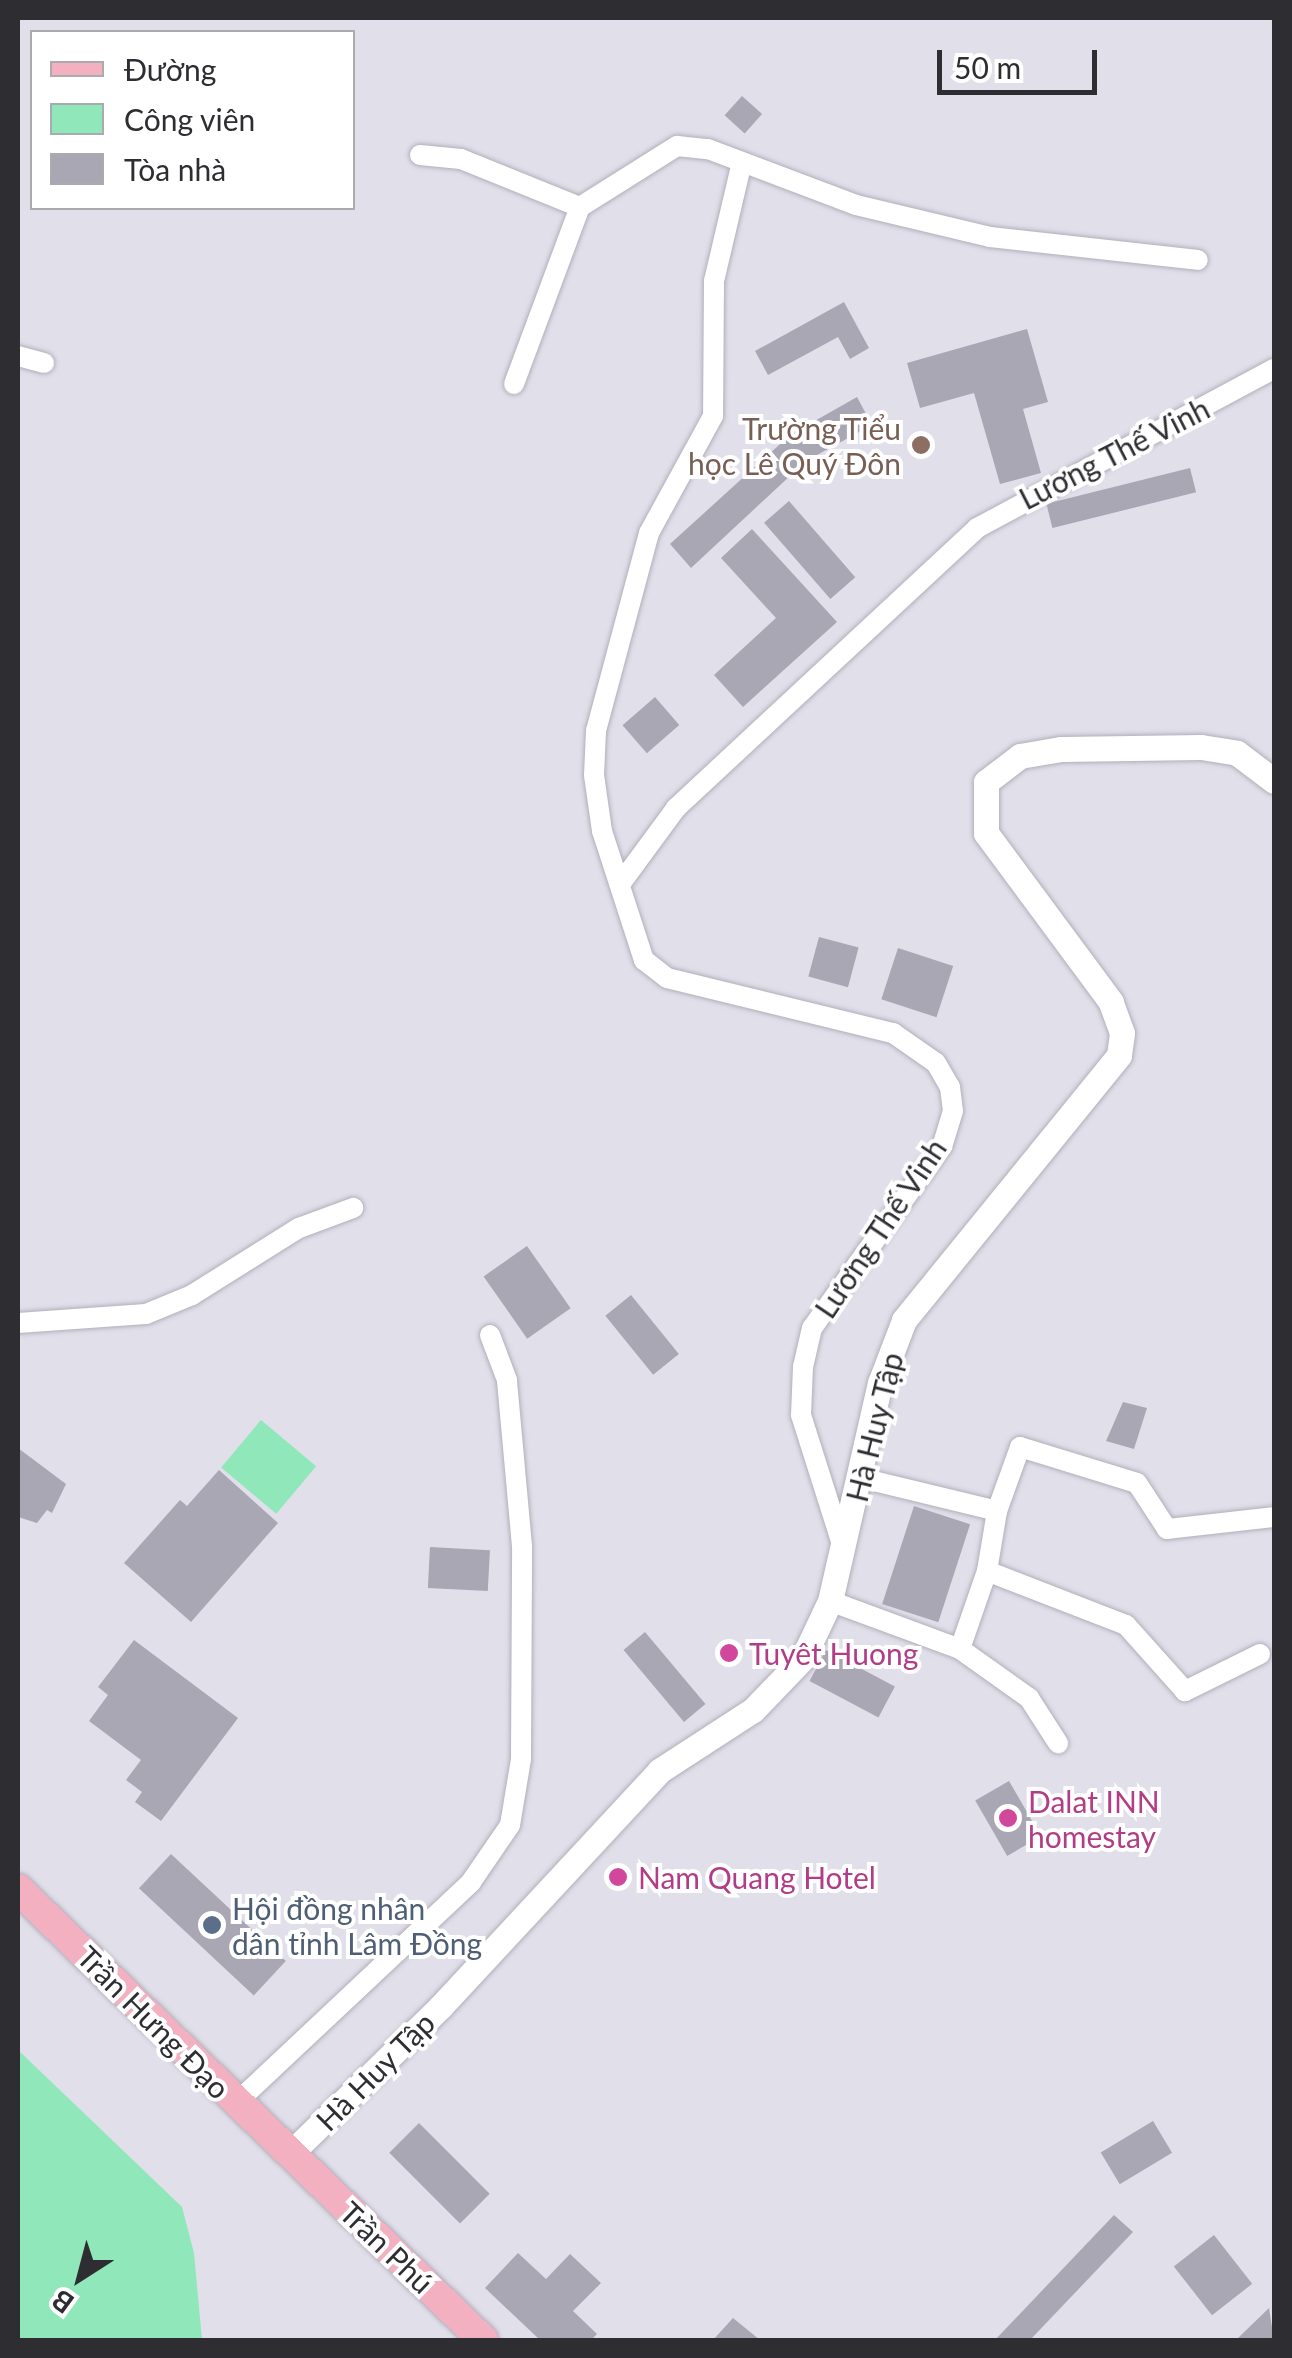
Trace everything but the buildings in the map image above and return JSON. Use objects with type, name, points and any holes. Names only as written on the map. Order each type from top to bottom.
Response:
[{"type":"main road","name":"Trần Hưng Đạo","points":[[21,1899],[290,2154]]},
{"type":"main road","name":"Trần Phú","points":[[290,2154],[483,2340]]},
{"type":"street","points":[[514,384],[580,207],[677,146],[708,149],[742,166],[856,204],[990,238],[1198,260]]},
{"type":"street","points":[[420,155],[461,159],[580,207]]},
{"type":"street","name":"Lương Thế Vinh","points":[[742,166],[714,280],[713,416],[658,512],[640,566],[596,731],[598,817],[621,882],[629,928],[644,960],[667,978],[893,1034],[936,1063],[950,1087],[953,1111],[942,1146],[812,1328],[802,1366],[801,1415],[843,1546]]},
{"type":"street","points":[[18,356],[44,363]]},
{"type":"street","name":"Lương Thế Vinh","points":[[621,882],[676,808],[977,528],[1274,369]]},
{"type":"street","name":"Hà Huy Tập","points":[[290,2154],[441,2006],[659,1771],[753,1710],[803,1658],[830,1601],[880,1383],[904,1320],[1119,1055],[1122,1033],[1111,1002],[986,833],[981,805],[986,782],[1020,756],[1061,749],[1201,747],[1237,753],[1274,781]]},
{"type":"street","points":[[18,1323],[146,1314],[192,1294],[299,1228],[353,1208]]},
{"type":"street","points":[[236,2102],[471,1882],[510,1825],[521,1759],[522,1546],[507,1380],[490,1336]]},
{"type":"street","points":[[960,1649],[987,1571],[998,1511],[1020,1447],[1137,1483],[1167,1529],[1274,1516]]},
{"type":"street","points":[[861,1478],[998,1511]]},
{"type":"street","points":[[987,1571],[1126,1625],[1185,1690],[1260,1654]]},
{"type":"street","points":[[830,1601],[960,1649],[1029,1698],[1058,1743]]},
{"type":"green space","points":[[261,1420],[316,1466],[276,1514],[221,1467]]},
{"type":"green space","points":[[18,2050],[182,2207],[194,2253],[202,2340],[18,2340]]},
{"type":"place","name":"Trường Tiểu học Lê Quý Đôn","points":[[921,445]]},
{"type":"place","name":"Tuyêt Huong","points":[[729,1653]]},
{"type":"place","name":"Dalat INN homestay","points":[[1008,1818]]},
{"type":"place","name":"Nam Quang Hotel","points":[[618,1877]]},
{"type":"place","name":"Hội đồng nhân dân tỉnh Lâm Đồng","points":[[212,1925]]}]
